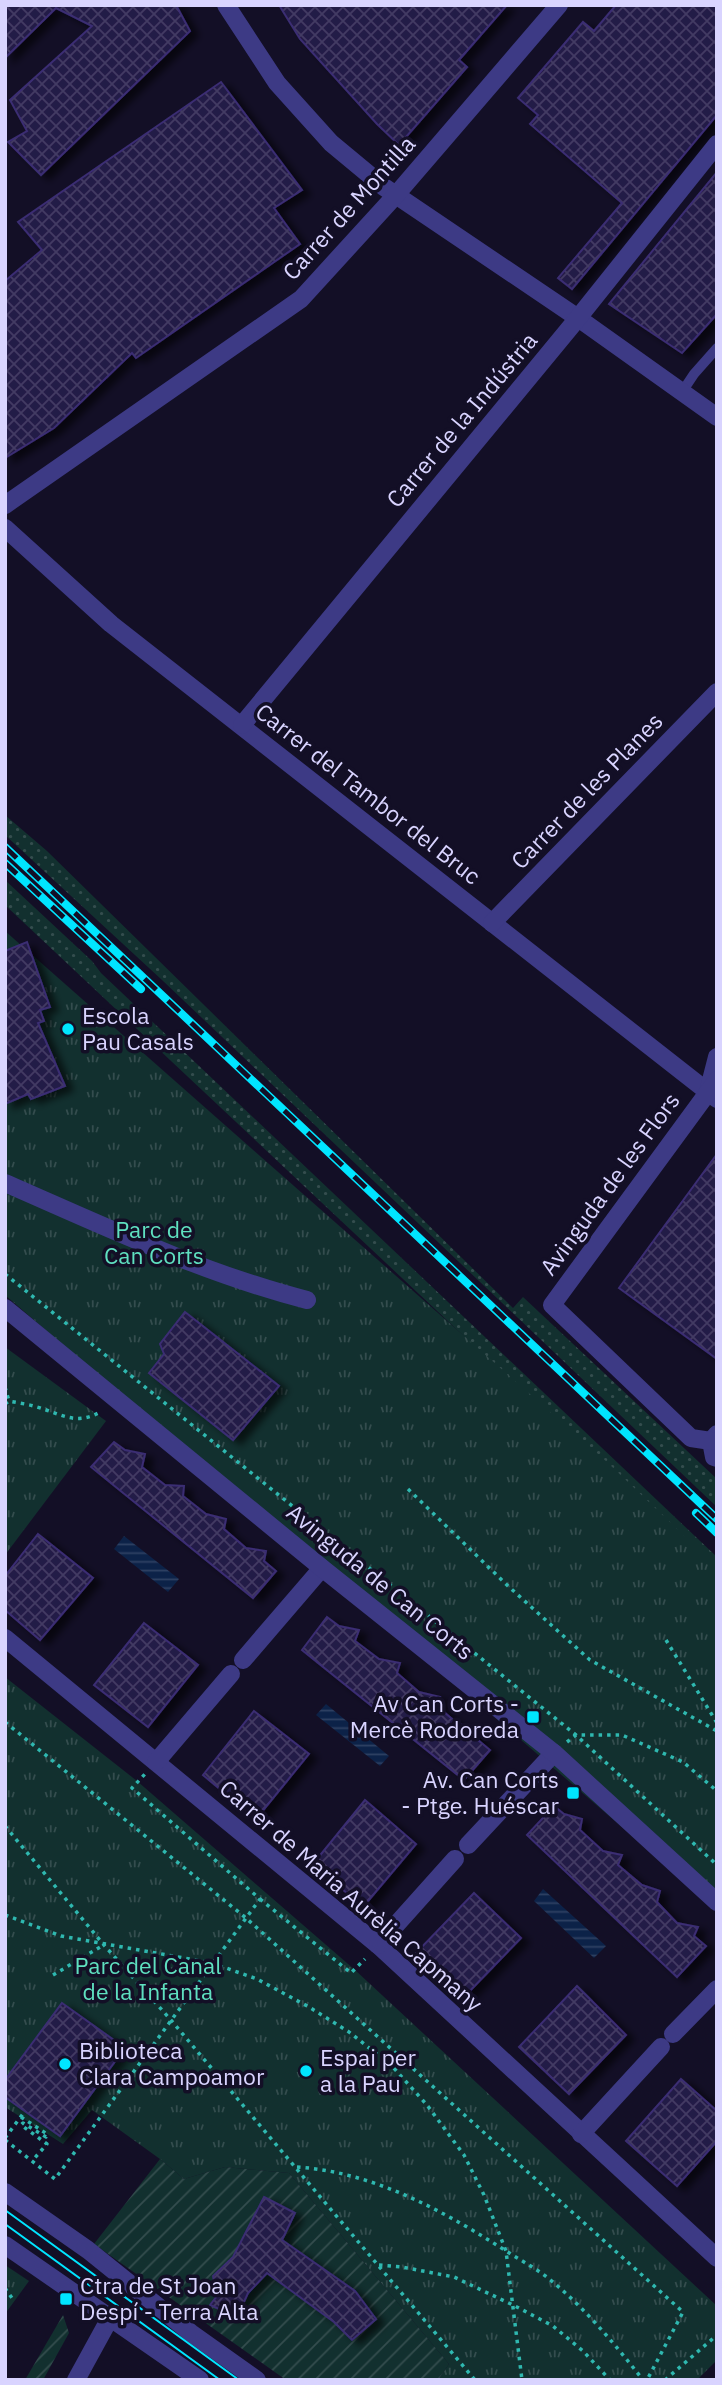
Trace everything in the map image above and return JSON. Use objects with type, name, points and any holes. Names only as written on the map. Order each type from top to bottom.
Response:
[{"type":"street","points":[[226,5],[277,83],[331,143],[395,196],[578,318],[717,417]]},
{"type":"street","name":"Carrer de Montilla","points":[[5,505],[301,299],[395,196],[559,5]]},
{"type":"street","name":"Carrer de la Indústria","points":[[242,725],[578,318],[717,144]]},
{"type":"street","name":"Carrer del Tambor del Bruc","points":[[5,528],[111,624],[492,923],[714,1090]]},
{"type":"street","name":"Carrer de les Planes","points":[[492,923],[717,692]]},
{"type":"street","name":"Avinguda de les Flors","points":[[715,1444],[691,1438],[552,1305],[714,1090],[717,1057]]},
{"type":"street","points":[[5,1183],[160,1250],[255,1287],[307,1300]]},
{"type":"street","name":"Avinguda de Can Corts","points":[[5,1308],[322,1568],[554,1753],[717,1902]]},
{"type":"street","points":[[156,1762],[322,1568]]},
{"type":"street","name":"Carrer de Maria Aurèlia Capmany","points":[[5,1639],[378,1945],[717,2259]]},
{"type":"street","points":[[468,1845],[554,1753]]},
{"type":"street","points":[[378,1945],[455,1859]]},
{"type":"street","points":[[673,2034],[717,1989]]},
{"type":"street","points":[[581,2134],[661,2048]]},
{"type":"street","points":[[5,2192],[88,2250],[191,2333],[257,2380]]},
{"type":"street","points":[[5,2245],[200,2380]]},
{"type":"street","points":[[76,2380],[110,2318]]},
{"type":"lane","points":[[682,392],[717,348]]},
{"type":"path","points":[[5,1274],[576,1735],[717,1864]]},
{"type":"path","points":[[5,1387],[7,1403],[36,1406],[72,1419],[89,1419],[106,1409],[117,1398]]},
{"type":"path","points":[[408,1489],[508,1586],[590,1660],[717,1731]]},
{"type":"path","points":[[666,1640],[717,1723]]},
{"type":"path","points":[[5,1721],[246,1918],[683,2312],[645,2380],[617,2346],[547,2277],[463,2223],[415,2197],[324,2169],[295,2166]]},
{"type":"path","points":[[576,1735],[622,1735],[683,1762],[717,1791]]},
{"type":"path","points":[[156,1762],[132,1788],[260,1899],[351,1973],[378,1945]]},
{"type":"path","points":[[5,1826],[475,2380]]},
{"type":"path","points":[[25,2111],[5,2139],[55,2179],[260,1899]]},
{"type":"path","points":[[5,1916],[61,1936],[212,1963],[257,1979],[349,2032],[391,2066],[427,2105],[464,2155],[484,2194],[506,2251],[522,2380]]},
{"type":"path","points":[[53,1975],[104,1945]]},
{"type":"path","points":[[21,2117],[47,2134],[46,2137],[23,2123],[21,2125],[47,2144],[32,2161]]},
{"type":"path","points":[[379,2265],[454,2277],[514,2306],[553,2326],[583,2351],[610,2380]]},
{"type":"path","points":[[5,2288],[13,2301]]},
{"type":"path","points":[[665,2380],[717,2335]]},
{"type":"green space","points":[[5,815],[47,851],[513,1308],[523,1297],[717,1479],[717,1507],[162,980],[5,835]]},
{"type":"green space","points":[[5,880],[717,1557],[717,1574],[5,905]]},
{"type":"green space","name":"Parc de Can Corts","points":[[5,931],[607,1462],[717,1567],[717,1909],[5,1295]]},
{"type":"green space","points":[[5,1347],[106,1421],[5,1555]]},
{"type":"green space","name":"Parc del Canal de la Infanta","points":[[5,1677],[137,1781],[355,1970],[717,2306],[717,2360],[697,2380],[438,2380],[449,2364],[289,2173],[225,2167],[184,2179],[92,2110],[63,2144],[5,2107]]},
{"type":"green space","points":[[160,2159],[184,2179],[225,2167],[289,2173],[449,2364],[438,2380],[286,2380],[94,2244]],"holes":[[[264,2197],[294,2213],[282,2240],[355,2291],[376,2319],[334,2322],[267,2273],[248,2293],[233,2257]]]},
{"type":"green space","points":[[5,2265],[29,2281],[5,2314]]},
{"type":"green space","points":[[63,2315],[69,2333],[43,2380],[25,2380]]},
{"type":"water","points":[[124,1536],[179,1579],[168,1592],[114,1549]]},
{"type":"water","points":[[326,1704],[389,1756],[380,1766],[316,1715]]},
{"type":"water","points":[[543,1889],[606,1946],[594,1958],[534,1901]]},
{"type":"building","points":[[5,5],[176,5],[190,31],[41,175],[8,142],[27,131],[10,100],[92,26],[56,8],[5,58]]},
{"type":"building","points":[[279,5],[507,5],[459,60],[467,67],[399,145],[300,39]]},
{"type":"building","points":[[616,5],[717,5],[717,115],[572,289],[558,278],[622,203],[530,124],[538,115],[518,98],[583,22],[594,31]]},
{"type":"building","points":[[221,82],[302,190],[274,208],[300,244],[136,358],[132,353],[54,428],[5,458],[5,281],[42,250],[18,222]]},
{"type":"building","points":[[717,172],[717,314],[682,353],[609,304]]},
{"type":"building","points":[[27,942],[50,1007],[40,1010],[44,1021],[38,1023],[65,1086],[31,1099],[28,1094],[5,1104],[5,951]]},
{"type":"building","points":[[717,1154],[717,1359],[619,1288]]},
{"type":"building","points":[[185,1312],[279,1386],[233,1440],[149,1373],[164,1354],[160,1344]]},
{"type":"building","points":[[114,1442],[125,1450],[145,1454],[142,1467],[165,1485],[184,1486],[183,1496],[206,1514],[226,1519],[224,1529],[246,1548],[266,1551],[264,1561],[276,1571],[253,1598],[91,1467]]},
{"type":"building","points":[[38,1534],[93,1578],[40,1640],[5,1610],[5,1576]]},
{"type":"building","points":[[327,1617],[339,1626],[359,1630],[355,1641],[379,1659],[400,1663],[397,1673],[419,1692],[440,1697],[437,1706],[458,1724],[479,1728],[478,1740],[490,1750],[464,1780],[302,1650]]},
{"type":"building","points":[[144,1623],[198,1665],[148,1727],[94,1685]]},
{"type":"building","points":[[254,1711],[309,1754],[256,1819],[203,1775]]},
{"type":"building","points":[[365,1800],[416,1844],[363,1907],[313,1864]]},
{"type":"building","points":[[554,1806],[564,1814],[582,1819],[580,1830],[603,1851],[622,1855],[618,1865],[642,1885],[660,1891],[657,1902],[677,1923],[698,1927],[694,1936],[706,1946],[677,1977],[527,1835]]},
{"type":"building","points":[[474,1893],[521,1938],[463,1998],[416,1953]]},
{"type":"building","points":[[577,1986],[626,2035],[569,2094],[519,2047]]},
{"type":"building","name":"Biblioteca Clara Campoamor","points":[[62,2003],[125,2048],[60,2136],[5,2097],[5,2080]]},
{"type":"building","points":[[681,2079],[717,2111],[717,2141],[677,2186],[626,2141]]},
{"type":"building","points":[[264,2197],[295,2213],[282,2240],[355,2291],[376,2319],[352,2340],[334,2322],[267,2273],[248,2293],[237,2317],[210,2305],[217,2296],[213,2276],[233,2257]]},
{"type":"tram line","points":[[5,2210],[239,2380]]},
{"type":"tram line","points":[[5,2224],[220,2380]]},
{"type":"railway","points":[[5,847],[717,1519]]},
{"type":"railway","points":[[5,863],[141,989]]},
{"type":"railway","points":[[696,1513],[717,1533]]},
{"type":"place","name":"Escola Pau Casals","points":[[68,1029]]},
{"type":"place","name":"Av Can Corts - Mercè Rodoreda","points":[[533,1717]]},
{"type":"place","name":"Av. Can Corts - Ptge. Huéscar","points":[[573,1793]]},
{"type":"place","name":"Biblioteca Clara Campoamor","points":[[65,2064]]},
{"type":"place","name":"Espai per a la Pau","points":[[306,2071]]},
{"type":"place","name":"Ctra de St Joan Despí - Terra Alta","points":[[66,2299]]}]
